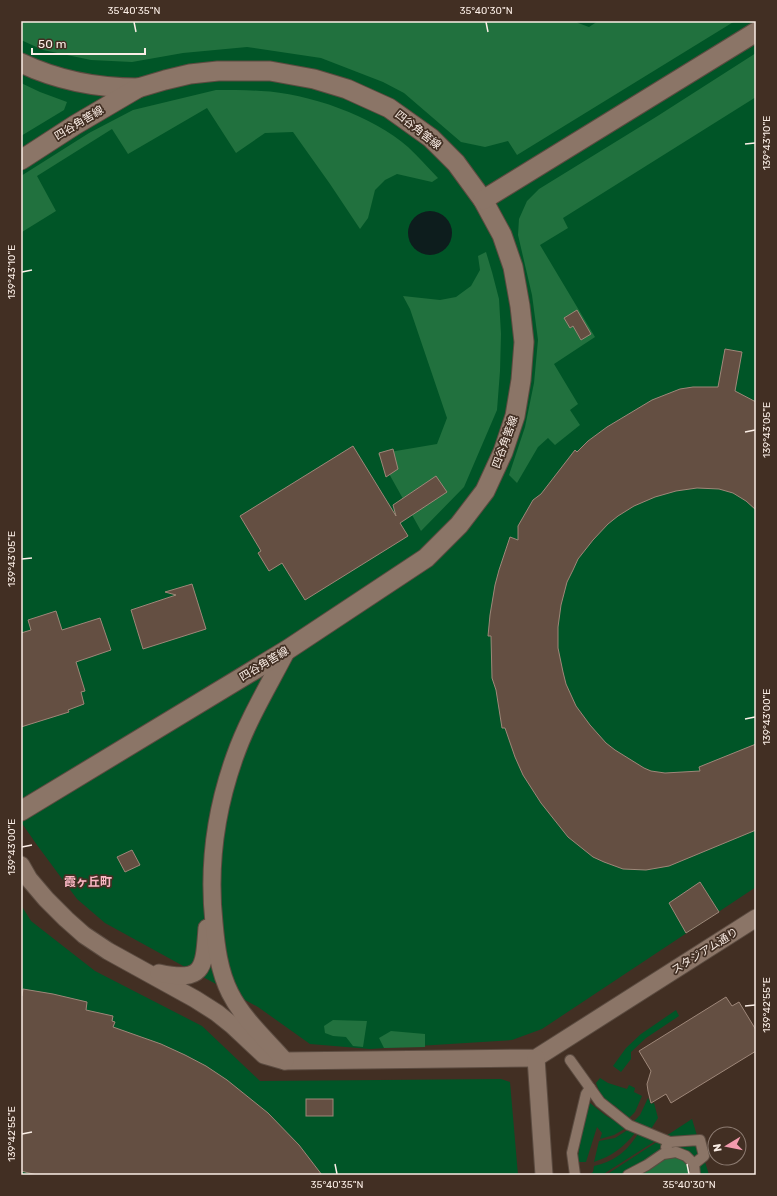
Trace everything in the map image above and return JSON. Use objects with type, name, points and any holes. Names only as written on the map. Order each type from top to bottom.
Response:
[{"type":"main road","points":[[483,200],[756,32]]},
{"type":"main road","name":"四谷角筈線","points":[[22,64],[48,74],[92,84],[117,88],[138,88]]},
{"type":"main road","name":"四谷角筈線","points":[[21,160],[75,125],[138,88],[190,74],[243,70],[270,71],[298,75],[347,89],[389,108],[431,138],[456,163],[483,200],[502,235],[513,267],[520,306],[524,342],[521,380],[515,416],[503,452],[485,491],[459,525],[426,558],[287,650],[21,811]]},
{"type":"street","points":[[146,971],[175,977],[184,977],[197,971],[204,960],[206,953],[218,818],[226,784],[235,755],[287,650]]},
{"type":"street","points":[[21,865],[46,899],[84,936],[217,1013],[232,1024],[264,1055],[285,1061],[536,1058],[544,1175]]},
{"type":"street","points":[[212,876],[215,930],[224,979],[231,995],[243,1014],[285,1061]]},
{"type":"street","name":"スタジアム通り","points":[[536,1058],[756,918]]},
{"type":"street","points":[[570,1060],[600,1102],[628,1125],[670,1142],[700,1140],[704,1156],[694,1164]]},
{"type":"street","points":[[575,1175],[572,1153],[586,1094],[590,1088]]},
{"type":"street","points":[[667,1153],[666,1146],[670,1142]]},
{"type":"street","points":[[628,1175],[647,1165],[663,1154],[676,1152],[686,1156],[694,1164],[695,1175]]},
{"type":"green space","points":[[21,21],[756,21],[756,887],[542,1029],[512,1040],[370,1049],[310,1044],[258,1007],[105,923],[77,899],[21,822]]},
{"type":"green space","points":[[21,21],[576,21],[589,27],[598,21],[735,21],[517,155],[508,141],[485,147],[461,142],[404,93],[383,82],[321,58],[247,47],[183,53],[132,62],[91,60],[43,50],[21,40]]},
{"type":"green space","points":[[756,53],[756,97],[563,218],[568,228],[540,245],[595,337],[554,364],[578,404],[570,410],[580,425],[555,445],[548,438],[538,447],[517,483],[509,475],[525,427],[534,383],[538,340],[532,295],[518,235],[519,219],[527,201],[539,189]]},
{"type":"green space","points":[[21,83],[67,102],[64,110],[21,136]]},
{"type":"green space","points":[[216,90],[250,90],[279,93],[319,101],[339,108],[377,125],[394,136],[408,147],[438,178],[432,182],[397,174],[385,180],[375,190],[368,218],[360,229],[293,132],[265,133],[236,153],[207,108],[128,154],[112,129],[37,176],[56,211],[22,232],[21,176],[89,133],[133,110]]},
{"type":"green space","points":[[486,252],[499,299],[501,334],[497,410],[464,487],[421,531],[378,454],[437,444],[447,418],[410,309],[403,296],[440,300],[456,297],[471,286],[480,270],[478,256]]},
{"type":"green space","points":[[21,905],[31,921],[95,971],[202,1026],[260,1081],[501,1079],[510,1082],[518,1175],[21,1175]]},
{"type":"green space","points":[[676,1010],[679,1016],[646,1038],[631,1052],[631,1059],[621,1072],[613,1066],[626,1048],[641,1034]]},
{"type":"green space","points":[[333,1020],[367,1021],[363,1047],[353,1046],[346,1037],[333,1036],[325,1033],[324,1026]]},
{"type":"green space","points":[[391,1031],[425,1034],[425,1047],[384,1048],[379,1038]]},
{"type":"green space","points":[[600,1078],[608,1083],[627,1089],[629,1085],[635,1088],[634,1092],[642,1096],[635,1112],[629,1118],[614,1105],[612,1109],[601,1096],[596,1083]]},
{"type":"green space","points":[[648,1098],[651,1104],[654,1103],[658,1118],[651,1129],[646,1129],[633,1122],[640,1115]]},
{"type":"green space","points":[[590,1103],[605,1115],[626,1128],[614,1135],[600,1139],[602,1133],[597,1127],[586,1162],[577,1162],[586,1110]]},
{"type":"green space","points":[[692,1119],[709,1175],[606,1175]]},
{"type":"green space","points":[[629,1129],[635,1133],[626,1143],[612,1154],[594,1162],[599,1141],[615,1138]]},
{"type":"green space","points":[[638,1134],[660,1138],[602,1175],[589,1175],[593,1172],[594,1166],[614,1158],[624,1151]]},
{"type":"green space","points":[[668,1156],[680,1156],[690,1164],[692,1175],[635,1175]]},
{"type":"shaded area","points":[[430,211],[442,215],[448,221],[452,233],[448,245],[442,251],[430,255],[418,251],[412,245],[408,233],[412,221],[418,215]]},
{"type":"building","points":[[577,310],[591,334],[581,340],[573,326],[570,328],[564,318]]},
{"type":"building","points":[[725,349],[742,352],[735,391],[756,402],[756,510],[746,501],[733,493],[719,489],[697,488],[676,491],[655,497],[634,506],[618,516],[593,540],[578,559],[567,582],[561,605],[558,627],[558,648],[566,684],[576,706],[606,743],[644,768],[651,771],[665,773],[700,771],[699,767],[756,744],[756,830],[669,866],[646,870],[623,869],[593,857],[568,837],[541,803],[523,775],[505,728],[502,728],[496,690],[492,678],[491,636],[488,636],[495,585],[510,537],[518,540],[518,526],[533,500],[541,494],[575,450],[577,452],[588,441],[607,427],[652,400],[680,389],[693,387],[718,387]]},
{"type":"building","points":[[353,446],[396,516],[393,505],[436,476],[447,492],[400,523],[408,536],[305,600],[282,563],[269,571],[258,553],[261,551],[240,516]]},
{"type":"building","points":[[393,449],[398,469],[386,477],[379,453]]},
{"type":"building","points":[[192,584],[206,629],[143,649],[131,610],[176,595],[165,592]]},
{"type":"building","points":[[56,611],[62,630],[100,618],[111,650],[76,662],[85,691],[81,692],[84,704],[68,710],[69,712],[21,727],[21,633],[31,630],[28,620]]},
{"type":"building","points":[[132,850],[140,865],[125,872],[117,857]]},
{"type":"building","points":[[700,882],[719,912],[686,933],[669,903]]},
{"type":"building","points":[[23,989],[87,1002],[86,1010],[113,1016],[112,1021],[115,1022],[113,1027],[161,1044],[206,1066],[227,1080],[268,1113],[299,1145],[322,1175],[37,1175],[21,1171],[21,996]]},
{"type":"building","points":[[726,997],[732,1006],[739,1002],[756,1030],[756,1051],[671,1103],[666,1094],[651,1103],[647,1084],[651,1071],[639,1051]]},
{"type":"building","points":[[306,1099],[333,1099],[333,1116],[306,1116]]},
{"type":"district","name":"霞ヶ丘町","points":[[88,882]]}]
